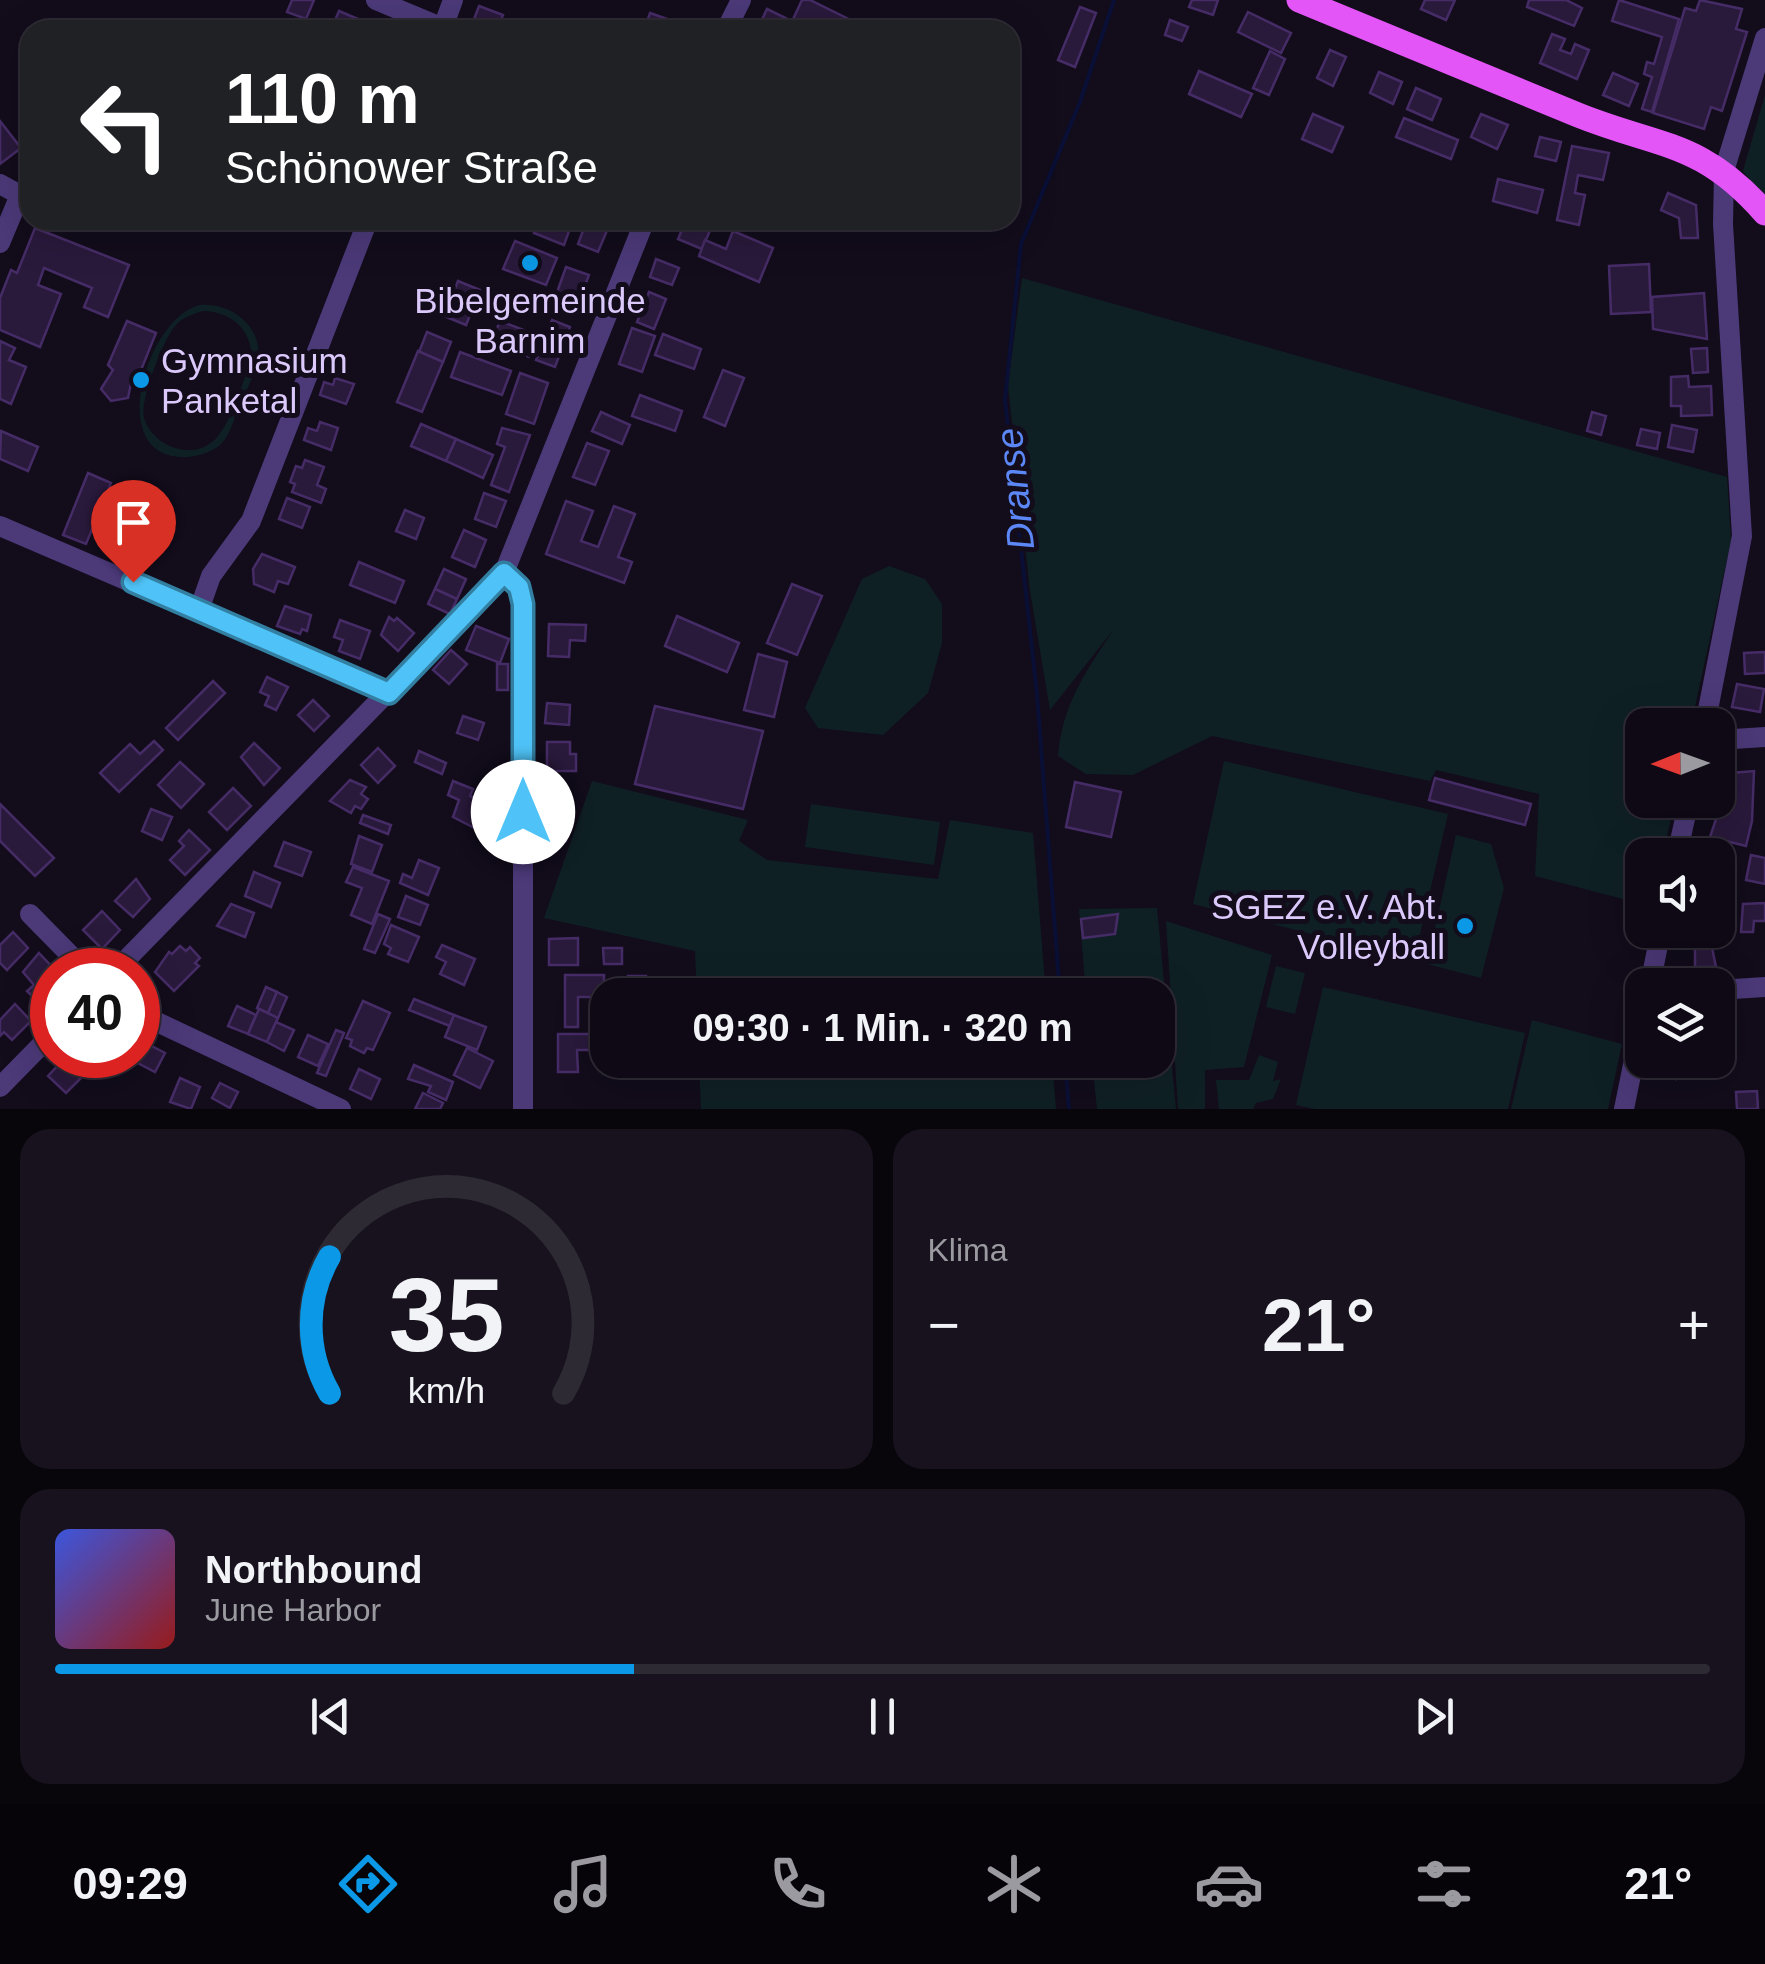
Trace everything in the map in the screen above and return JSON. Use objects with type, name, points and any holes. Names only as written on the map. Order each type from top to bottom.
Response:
[{"type":"main road","points":[[1300,0],[1580,116],[1691,152],[1724,171],[1765,213]]},
{"type":"street","points":[[376,0],[422,20]]},
{"type":"street","points":[[1708,708],[1742,536],[1723,224],[1724,171],[1765,38]]},
{"type":"street","points":[[0,184],[20,195],[0,243]]},
{"type":"street","points":[[200,610],[211,576],[233,552],[251,521],[364,230]]},
{"type":"street","points":[[138,948],[504,573],[642,230]]},
{"type":"street","points":[[0,526],[389,693]]},
{"type":"street","points":[[504,573],[519,587],[523,604],[522,1109]]},
{"type":"street","points":[[1735,739],[1765,737]]},
{"type":"street","points":[[30,914],[63,948]]},
{"type":"street","points":[[1735,989],[1765,986]]},
{"type":"street","points":[[160,1023],[341,1109]]},
{"type":"street","points":[[0,1087],[30,1056]]},
{"type":"street","points":[[1624,1109],[1630,1078]]},
{"type":"shaded area","points":[[1765,95],[1765,198],[1743,171]]},
{"type":"shaded area","points":[[1022,278],[1727,477],[1731,541],[1695,708],[1625,708],[1625,818],[1671,818],[1667,838],[1625,838],[1625,900],[1535,876],[1539,794],[1436,770],[1430,781],[1212,736],[1133,775],[1086,774],[1058,756],[1070,704],[1114,629],[1050,710],[1030,591],[1008,385]]},
{"type":"shaded area","points":[[200,305],[233,312],[250,327],[258,347],[255,371],[225,440],[211,451],[187,457],[161,452],[146,437],[140,414],[150,360],[163,335],[180,315]],"holes":[[[213,312],[231,319],[244,331],[252,358],[218,436],[199,449],[176,448],[156,437],[144,418],[149,385],[165,342],[176,325],[196,313]]]},
{"type":"shaded area","points":[[889,566],[925,579],[942,604],[942,643],[928,693],[883,735],[818,728],[805,708],[862,579]]},
{"type":"shaded area","points":[[1224,761],[1448,814],[1414,960],[1193,904]]},
{"type":"shaded area","points":[[592,781],[748,820],[739,841],[767,860],[938,879],[950,820],[1033,833],[1045,978],[696,978],[695,951],[544,918]]},
{"type":"shaded area","points":[[811,804],[940,822],[934,865],[805,847]]},
{"type":"shaded area","name":"SGEZ e.V. Abt. Volleyball","points":[[1456,835],[1491,844],[1504,888],[1481,978],[1427,964]]},
{"type":"shaded area","points":[[1157,908],[1164,978],[1085,978],[1079,909]]},
{"type":"shaded area","points":[[1166,921],[1272,955],[1244,1067],[1205,1070],[1205,1109],[1178,1109],[1175,978],[1170,978]]},
{"type":"shaded area","points":[[1276,966],[1305,973],[1295,1014],[1266,1007]]},
{"type":"shaded area","points":[[1323,987],[1525,1033],[1508,1109],[1315,1109],[1296,1105]]},
{"type":"shaded area","points":[[1532,1020],[1622,1044],[1608,1109],[1511,1109]]},
{"type":"shaded area","points":[[1259,1055],[1278,1062],[1273,1081],[1281,1079],[1273,1099],[1256,1103],[1253,1109],[1219,1109],[1216,1080],[1249,1080]]},
{"type":"shaded area","points":[[700,1078],[1053,1078],[1056,1109],[701,1109]]},
{"type":"shaded area","points":[[1094,1078],[1173,1078],[1176,1109],[1097,1109]]},
{"type":"building","points":[[292,0],[314,0],[306,19],[287,12]]},
{"type":"building","points":[[802,0],[810,0],[851,20],[793,20]]},
{"type":"building","points":[[1192,0],[1218,0],[1213,15],[1189,7]]},
{"type":"building","points":[[1425,0],[1455,0],[1446,20],[1421,9]]},
{"type":"building","points":[[1529,0],[1566,0],[1582,8],[1574,26],[1527,7]]},
{"type":"building","points":[[1619,0],[1679,19],[1652,112],[1642,109],[1652,77],[1644,74],[1647,62],[1654,64],[1662,37],[1612,21]]},
{"type":"building","points":[[1700,0],[1742,9],[1736,29],[1747,32],[1722,111],[1711,107],[1704,129],[1653,113],[1685,8],[1696,11]]},
{"type":"building","points":[[479,6],[503,15],[501,20],[474,20]]},
{"type":"building","points":[[1080,7],[1096,13],[1075,67],[1058,60]]},
{"type":"building","points":[[767,9],[790,20],[762,20]]},
{"type":"building","points":[[339,11],[358,19],[358,20],[335,20]]},
{"type":"building","points":[[1248,12],[1291,33],[1281,53],[1238,32]]},
{"type":"building","points":[[650,13],[670,20],[648,20]]},
{"type":"building","points":[[1170,20],[1188,27],[1182,41],[1165,35]]},
{"type":"building","points":[[1552,34],[1565,39],[1560,50],[1571,54],[1575,44],[1589,50],[1577,79],[1540,63]]},
{"type":"building","points":[[1330,50],[1346,57],[1333,86],[1317,78]]},
{"type":"building","points":[[1270,51],[1285,59],[1269,95],[1253,88]]},
{"type":"building","points":[[1199,71],[1252,94],[1241,117],[1189,94]]},
{"type":"building","points":[[1379,72],[1402,82],[1393,104],[1370,93]]},
{"type":"building","points":[[1613,73],[1638,84],[1629,106],[1603,95]]},
{"type":"building","points":[[1416,88],[1441,99],[1432,120],[1407,109]]},
{"type":"building","points":[[1313,114],[1343,127],[1332,152],[1302,139]]},
{"type":"building","points":[[1481,114],[1508,125],[1497,149],[1471,137]]},
{"type":"building","points":[[1404,118],[1458,140],[1451,159],[1396,137]]},
{"type":"building","points":[[0,121],[20,149],[0,164]]},
{"type":"building","points":[[1540,137],[1561,142],[1556,161],[1535,156]]},
{"type":"building","points":[[1572,146],[1609,153],[1603,180],[1578,175],[1575,193],[1585,195],[1579,225],[1557,220]]},
{"type":"building","points":[[1498,179],[1543,190],[1537,213],[1493,201]]},
{"type":"building","points":[[1668,193],[1696,205],[1698,238],[1681,238],[1679,218],[1661,210]]},
{"type":"building","points":[[34,230],[129,265],[108,317],[84,307],[92,288],[44,268],[38,285],[61,294],[40,347],[0,330],[0,298],[11,270],[17,273]]},
{"type":"building","points":[[535,230],[569,230],[564,245],[534,233]]},
{"type":"building","points":[[583,230],[607,230],[598,252],[578,244]]},
{"type":"building","points":[[682,230],[710,230],[702,249],[678,239]]},
{"type":"building","points":[[733,231],[773,248],[759,282],[699,256],[705,240],[726,249]]},
{"type":"building","name":"Bibelgemeinde Barnim","points":[[515,241],[557,258],[546,285],[503,269]]},
{"type":"building","points":[[656,259],[679,268],[672,285],[650,277]]},
{"type":"building","points":[[1649,264],[1651,312],[1611,314],[1609,266]]},
{"type":"building","points":[[566,267],[589,275],[574,314],[552,306]]},
{"type":"building","points":[[458,281],[480,290],[466,325],[444,316]]},
{"type":"building","points":[[649,292],[666,299],[654,329],[637,322]]},
{"type":"building","points":[[1704,293],[1707,339],[1653,329],[1652,297]]},
{"type":"building","points":[[552,320],[570,327],[555,367],[536,360]]},
{"type":"building","points":[[127,321],[156,333],[137,380],[132,378],[128,398],[111,401],[101,389],[113,370],[108,365]]},
{"type":"building","points":[[500,321],[537,335],[529,357],[491,343]]},
{"type":"building","points":[[632,328],[655,336],[642,372],[619,364]]},
{"type":"building","points":[[427,332],[451,342],[443,362],[419,352]]},
{"type":"building","points":[[663,334],[701,349],[694,369],[655,355]]},
{"type":"building","points":[[0,341],[15,348],[9,360],[26,367],[11,404],[0,399]]},
{"type":"building","points":[[1707,348],[1708,372],[1693,373],[1691,349]]},
{"type":"building","points":[[418,351],[443,362],[422,412],[397,402]]},
{"type":"building","points":[[460,352],[511,371],[502,395],[451,377]]},
{"type":"building","points":[[723,370],[744,378],[725,426],[704,417]]},
{"type":"building","points":[[520,373],[548,383],[534,424],[506,414]]},
{"type":"building","points":[[1688,376],[1689,387],[1711,386],[1712,415],[1681,416],[1681,406],[1671,406],[1671,377]]},
{"type":"building","points":[[335,378],[354,384],[346,404],[320,395],[324,382],[333,385]]},
{"type":"building","points":[[640,395],[682,411],[675,431],[632,416]]},
{"type":"building","points":[[601,412],[630,425],[622,444],[592,431]]},
{"type":"building","points":[[1592,412],[1606,416],[1601,435],[1587,431]]},
{"type":"building","points":[[320,422],[338,428],[331,450],[304,440],[308,428],[317,431]]},
{"type":"building","points":[[421,424],[456,439],[446,461],[411,446]]},
{"type":"building","points":[[1672,425],[1697,430],[1693,452],[1668,447]]},
{"type":"building","points":[[502,428],[530,435],[509,492],[491,485],[505,447],[497,444]]},
{"type":"building","points":[[1641,429],[1660,433],[1657,449],[1637,445]]},
{"type":"building","points":[[1,431],[38,447],[28,471],[0,459]]},
{"type":"building","points":[[456,439],[493,455],[483,478],[446,461]]},
{"type":"building","points":[[587,443],[609,451],[595,485],[573,477]]},
{"type":"building","points":[[305,460],[324,467],[317,485],[326,489],[321,503],[292,492],[295,484],[290,482],[296,466],[302,468]]},
{"type":"building","points":[[88,473],[111,483],[86,544],[63,535]]},
{"type":"building","points":[[484,493],[506,501],[496,527],[475,519]]},
{"type":"building","points":[[287,498],[310,507],[302,528],[279,519]]},
{"type":"building","points":[[566,501],[593,511],[581,541],[598,547],[614,506],[635,514],[618,557],[632,562],[624,583],[546,554]]},
{"type":"building","points":[[405,510],[424,518],[416,539],[396,531]]},
{"type":"building","points":[[464,530],[486,540],[475,567],[452,557]]},
{"type":"building","points":[[121,531],[144,541],[134,564],[111,555]]},
{"type":"building","points":[[262,554],[295,567],[288,584],[278,581],[274,592],[254,584],[253,569]]},
{"type":"building","points":[[359,562],[404,581],[395,603],[350,585]]},
{"type":"building","points":[[444,569],[466,579],[457,599],[435,589]]},
{"type":"building","points":[[792,584],[822,596],[797,655],[767,643]]},
{"type":"building","points":[[435,589],[457,599],[450,614],[428,604]]},
{"type":"building","points":[[285,606],[311,615],[307,631],[302,629],[300,634],[277,626]]},
{"type":"building","points":[[677,616],[739,643],[727,672],[665,646]]},
{"type":"building","points":[[389,617],[394,621],[397,618],[414,633],[398,651],[381,635]]},
{"type":"building","points":[[340,620],[370,631],[360,659],[339,651],[343,640],[334,637]]},
{"type":"building","points":[[549,624],[586,625],[585,641],[570,640],[569,657],[548,656]]},
{"type":"building","points":[[476,626],[509,639],[500,663],[466,650]]},
{"type":"building","points":[[451,650],[467,664],[449,684],[433,670]]},
{"type":"building","points":[[1765,652],[1765,673],[1745,674],[1744,653]]},
{"type":"building","points":[[758,654],[787,662],[774,717],[744,710]]},
{"type":"building","points":[[497,664],[508,664],[508,690],[497,690]]},
{"type":"building","points":[[267,677],[288,687],[276,710],[265,705],[269,696],[260,692]]},
{"type":"building","points":[[213,681],[225,693],[178,740],[166,728]]},
{"type":"building","points":[[1737,684],[1764,689],[1760,712],[1732,707]]},
{"type":"building","points":[[313,700],[329,716],[314,731],[298,715]]},
{"type":"building","points":[[547,703],[570,705],[569,725],[545,723]]},
{"type":"building","points":[[655,706],[763,731],[743,809],[635,784]]},
{"type":"building","points":[[463,716],[484,723],[478,740],[457,733]]},
{"type":"building","points":[[154,741],[163,750],[119,792],[100,773],[130,744],[140,754]]},
{"type":"building","points":[[547,742],[570,742],[570,754],[576,754],[576,771],[547,771]]},
{"type":"building","points":[[254,743],[280,768],[264,785],[241,757]]},
{"type":"building","points":[[378,748],[395,766],[378,783],[361,765]]},
{"type":"building","points":[[419,751],[446,763],[442,774],[415,762]]},
{"type":"building","points":[[180,762],[204,784],[181,808],[158,785]]},
{"type":"building","points":[[1754,771],[1752,821],[1746,846],[1735,843],[1735,838],[1710,837],[1716,818],[1735,818],[1735,773]]},
{"type":"building","points":[[1435,778],[1531,804],[1525,825],[1429,800]]},
{"type":"building","points":[[350,780],[366,787],[361,794],[368,799],[361,809],[355,806],[351,813],[330,801]]},
{"type":"building","points":[[453,781],[473,789],[470,796],[487,803],[480,831],[453,817],[459,800],[448,795]]},
{"type":"building","points":[[1075,782],[1121,792],[1111,837],[1066,827]]},
{"type":"building","points":[[233,788],[251,806],[227,830],[209,812]]},
{"type":"building","points":[[0,804],[54,858],[35,876],[0,841]]},
{"type":"building","points":[[151,809],[172,817],[162,840],[142,831]]},
{"type":"building","points":[[363,815],[391,825],[388,834],[360,823]]},
{"type":"building","points":[[549,816],[570,816],[566,841],[549,841]]},
{"type":"building","points":[[189,830],[210,850],[185,875],[170,860],[184,846],[179,841]]},
{"type":"building","points":[[359,836],[382,845],[372,872],[351,864]]},
{"type":"building","points":[[284,842],[311,852],[302,876],[275,866]]},
{"type":"building","points":[[1751,855],[1765,858],[1765,884],[1746,880]]},
{"type":"building","points":[[419,860],[439,868],[428,895],[400,883],[403,874],[412,878]]},
{"type":"building","points":[[353,867],[389,881],[372,924],[351,915],[362,888],[346,882]]},
{"type":"building","points":[[254,872],[280,883],[271,907],[245,896]]},
{"type":"building","points":[[136,879],[150,899],[133,917],[115,901]]},
{"type":"building","points":[[406,896],[428,905],[420,925],[398,917]]},
{"type":"building","points":[[1765,903],[1765,921],[1754,921],[1753,932],[1741,932],[1743,904]]},
{"type":"building","points":[[231,904],[254,913],[245,937],[217,926]]},
{"type":"building","points":[[102,911],[120,930],[101,948],[83,930]]},
{"type":"building","points":[[378,914],[390,919],[375,953],[364,949]]},
{"type":"building","points":[[1118,914],[1115,934],[1083,938],[1081,919]]},
{"type":"building","points":[[391,925],[419,937],[408,962],[388,954],[391,948],[384,944]]},
{"type":"building","points":[[13,932],[28,948],[7,970],[0,963],[0,945]]},
{"type":"building","points":[[578,938],[578,965],[549,965],[549,939]]},
{"type":"building","points":[[442,945],[475,959],[464,985],[440,974],[446,962],[436,957]]},
{"type":"building","points":[[180,946],[186,951],[190,947],[200,958],[195,963],[199,966],[174,991],[160,977],[160,965],[169,952],[172,954]]},
{"type":"building","points":[[603,948],[622,948],[622,964],[604,964]]},
{"type":"building","points":[[1695,948],[1712,948],[1716,967],[1695,967]]},
{"type":"building","points":[[565,975],[604,975],[590,978],[590,997],[578,997],[578,1027],[565,1027]]},
{"type":"building","points":[[266,987],[277,992],[268,1013],[257,1008]]},
{"type":"building","points":[[277,992],[287,997],[278,1018],[268,1013]]},
{"type":"building","points":[[414,999],[454,1015],[450,1026],[409,1010]]},
{"type":"building","points":[[363,1001],[390,1013],[373,1050],[367,1048],[364,1053],[350,1046],[352,1040],[346,1038]]},
{"type":"building","points":[[15,1004],[30,1022],[12,1040],[4,1032],[0,1036],[0,1020]]},
{"type":"building","points":[[237,1006],[256,1015],[248,1034],[228,1026]]},
{"type":"building","points":[[259,1009],[278,1018],[267,1042],[248,1034]]},
{"type":"building","points":[[454,1015],[486,1027],[477,1050],[445,1037]]},
{"type":"building","points":[[276,1022],[294,1030],[284,1051],[267,1042]]},
{"type":"building","points":[[336,1030],[344,1033],[326,1076],[317,1073]]},
{"type":"building","points":[[558,1034],[590,1034],[590,1050],[577,1050],[578,1072],[558,1072]]},
{"type":"building","points":[[308,1035],[328,1044],[318,1066],[298,1057]]},
{"type":"building","points":[[467,1048],[493,1061],[480,1088],[454,1075]]},
{"type":"building","points":[[414,1065],[453,1082],[446,1100],[428,1092],[431,1086],[408,1079]]},
{"type":"building","points":[[359,1069],[380,1079],[371,1099],[350,1089]]},
{"type":"building","points":[[50,1078],[81,1078],[66,1093]]},
{"type":"building","points":[[180,1078],[200,1087],[191,1109],[170,1102]]},
{"type":"building","points":[[220,1083],[238,1092],[230,1108],[212,1098]]},
{"type":"building","points":[[1757,1091],[1758,1109],[1737,1109],[1736,1092]]},
{"type":"building","points":[[423,1093],[443,1103],[440,1109],[415,1109]]},
{"type":"waterway","name":"Dranse","points":[[1059,978],[1037,695],[1005,400],[1021,244],[1080,102],[1114,0]]},
{"type":"waterway","name":"Dranse","points":[[1066,1078],[1069,1109]]},
{"type":"place","name":"Bibelgemeinde Barnim","points":[[530,263]]},
{"type":"place","name":"Gymnasium Panketal","points":[[141,380]]},
{"type":"place","name":"SGEZ e.V. Abt. Volleyball","points":[[1465,926]]},
{"type":"route","points":[[133,582],[389,693],[504,573],[516,582],[523,604],[523,812]]}]
